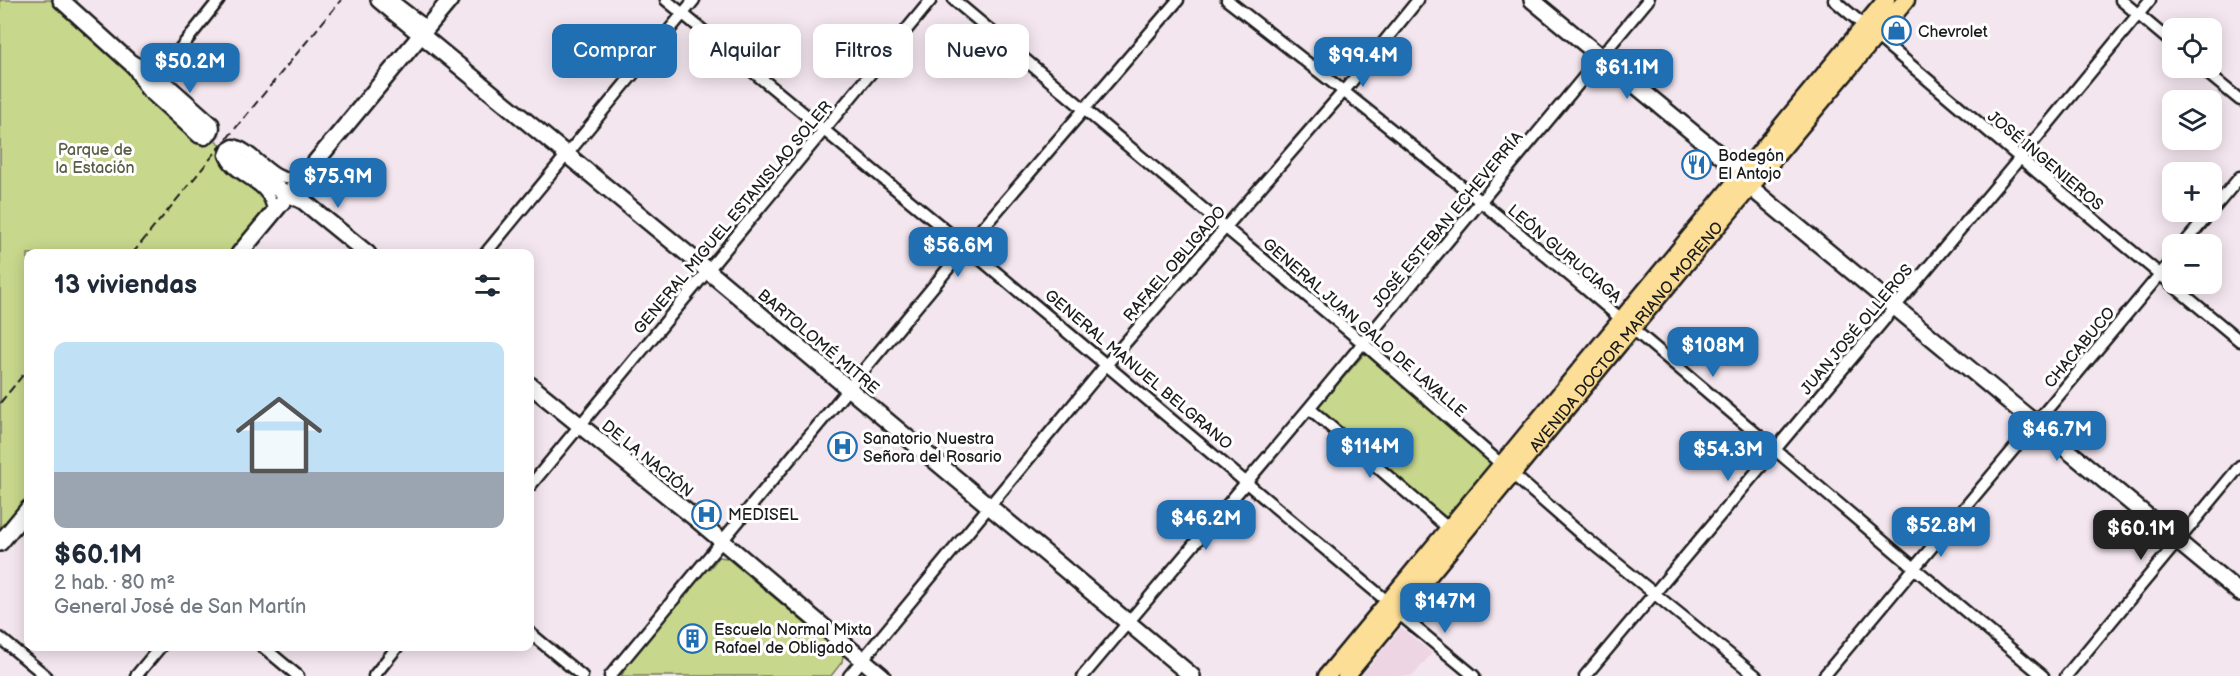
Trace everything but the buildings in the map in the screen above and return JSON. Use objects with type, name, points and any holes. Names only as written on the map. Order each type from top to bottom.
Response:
[{"type":"main road","points":[[62,0],[204,130]]},
{"type":"main road","name":"BARTOLOMÉ MITRE","points":[[379,0],[707,270],[1192,676]]},
{"type":"main road","points":[[242,249],[450,0]]},
{"type":"main road","points":[[1532,0],[1894,308],[2240,593]]},
{"type":"main road","name":"AVENIDA DOCTOR MARIANO MORENO","points":[[1871,31],[1886,0]]},
{"type":"main road","name":"AVENIDA DOCTOR MARIANO MORENO","points":[[1327,676],[1393,608],[1871,31],[1906,0]]},
{"type":"main road","points":[[232,155],[274,187],[289,193],[362,249]]},
{"type":"main road","name":"DE LA NACIÓN","points":[[534,388],[882,676]]},
{"type":"main road","name":"AVENIDA DOCTOR MARIANO MORENO","points":[[1346,676],[1449,529],[1508,470]]},
{"type":"main road","points":[[0,543],[24,514]]},
{"type":"street","points":[[159,75],[219,0]]},
{"type":"street","points":[[369,0],[422,34]]},
{"type":"street","points":[[392,0],[422,34]]},
{"type":"street","name":"GENERAL MANUEL BELGRANO","points":[[666,0],[966,247],[1474,676]]},
{"type":"street","points":[[489,249],[694,0]]},
{"type":"street","name":"GENERAL MIGUEL ESTANISLAO SOLER","points":[[534,481],[931,0]]},
{"type":"street","name":"GENERAL JUAN GALO DE LAVALLE","points":[[954,0],[1363,343],[1653,594],[1756,676]]},
{"type":"street","points":[[610,676],[966,247],[1178,0]]},
{"type":"street","name":"LEÓN GURUCIAGA","points":[[1227,0],[1344,91],[1480,202],[2043,676]]},
{"type":"street","name":"RAFAEL OBLIGADO","points":[[849,676],[1106,365],[1344,91],[1418,0]]},
{"type":"street","name":"JOSÉ ESTEBAN ECHEVERRÍA","points":[[1083,676],[1648,0]]},
{"type":"street","name":"JOSÉ INGENIEROS","points":[[1834,0],[2240,341]]},
{"type":"street","points":[[2121,0],[2162,34]]},
{"type":"street","name":"JUAN JOSÉ OLLEROS","points":[[1585,676],[2150,0]]},
{"type":"street","points":[[127,58],[159,75],[213,123],[212,134],[205,139],[198,137],[146,90],[127,58]]},
{"type":"street","points":[[2213,78],[2240,100]]},
{"type":"street","points":[[273,210],[270,196],[263,188],[229,162],[225,155],[228,148],[233,145],[243,148],[271,171],[284,178],[306,173]]},
{"type":"street","points":[[2192,234],[2240,177]]},
{"type":"street","name":"CHACABUCO","points":[[1824,676],[2162,272]]},
{"type":"street","points":[[1309,408],[1449,529]]},
{"type":"street","points":[[2066,676],[2240,466]]},
{"type":"street","points":[[534,636],[582,676]]},
{"type":"street","points":[[0,638],[46,676]]},
{"type":"street","points":[[136,676],[157,651]]},
{"type":"street","points":[[268,651],[298,676]]},
{"type":"street","points":[[374,676],[394,651]]},
{"type":"shaded area","points":[[1401,628],[1432,653],[1413,676],[1361,676]]},
{"type":"green space","name":"Parque de la Estación","points":[[0,0],[61,0],[232,155],[289,193],[242,249],[24,249],[24,514],[0,543]]},
{"type":"green space","points":[[1365,353],[1495,466],[1446,523],[1316,409]]},
{"type":"green space","points":[[719,557],[727,558],[843,655],[842,662],[831,676],[621,676],[624,671],[622,669],[706,569],[710,568]]},
{"type":"tunnel","points":[[205,130],[232,155]]},
{"type":"railway","points":[[136,249],[341,0]]},
{"type":"railway","points":[[0,403],[24,374]]},
{"type":"place","name":"Chevrolet","points":[[1897,31]]},
{"type":"place","name":"Bodegón El Antojo","points":[[1697,164]]},
{"type":"place","name":"Sanatorio Nuestra Señora del Rosario","points":[[842,447]]},
{"type":"place","name":"MEDISEL","points":[[707,514]]},
{"type":"place","name":"Escuela Normal Mixta Rafael de Obligado","points":[[693,638]]}]
